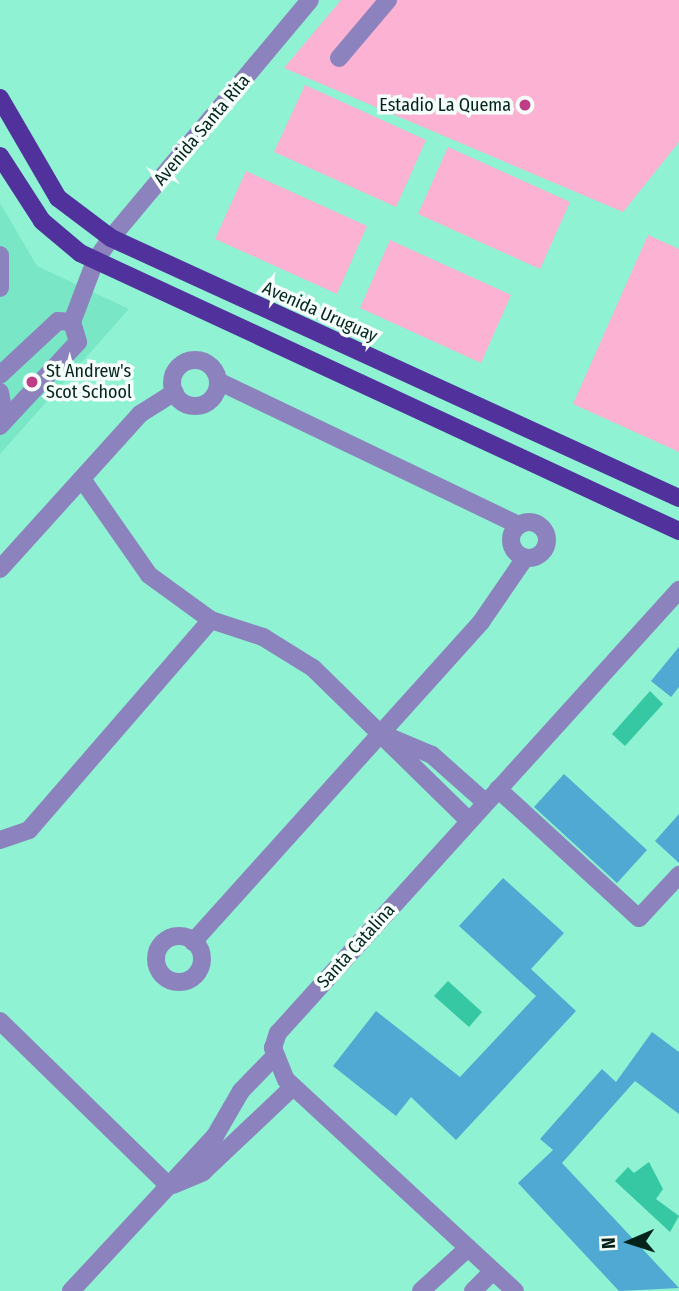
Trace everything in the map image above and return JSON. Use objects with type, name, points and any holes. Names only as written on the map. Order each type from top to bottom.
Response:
[{"type":"main road","name":"Avenida Uruguay","points":[[0,98],[58,198],[111,238],[679,498]]},
{"type":"main road","points":[[0,156],[42,222],[95,261],[679,531]]},
{"type":"street","name":"Avenida Santa Rita","points":[[2,423],[78,342],[72,322],[95,261],[111,238],[310,0]]},
{"type":"street","points":[[339,58],[378,3]]},
{"type":"street","points":[[0,255],[0,288]]},
{"type":"street","points":[[0,375],[58,321],[72,322]]},
{"type":"street","points":[[193,942],[481,622],[526,558],[542,553],[546,537],[536,524],[519,525],[218,381],[207,363],[186,362],[173,378],[175,392],[185,403],[201,405],[214,396],[218,381]]},
{"type":"street","points":[[0,392],[2,423]]},
{"type":"street","points":[[0,569],[140,414],[175,392]]},
{"type":"street","points":[[82,479],[134,559],[211,620],[285,649],[381,733],[469,821]]},
{"type":"street","points":[[519,525],[511,541],[526,558]]},
{"type":"street","name":"Santa Catalina","points":[[71,1291],[169,1186],[272,1059],[278,1033],[679,590]]},
{"type":"street","points":[[0,840],[29,830],[211,620]]},
{"type":"street","points":[[381,733],[432,755],[492,796],[639,918],[679,875]]},
{"type":"street","points":[[0,1021],[169,1186],[203,1172],[293,1087]]},
{"type":"street","points":[[272,1059],[293,1087],[515,1291]]},
{"type":"street","points":[[421,1291],[468,1248]]},
{"type":"street","points":[[473,1291],[493,1272]]},
{"type":"shaded area","name":"Estadio La Quema","points":[[341,0],[679,0],[679,142],[623,212],[284,68]]},
{"type":"shaded area","points":[[305,85],[426,140],[396,207],[274,152]]},
{"type":"shaded area","points":[[448,147],[570,202],[540,269],[418,214]]},
{"type":"shaded area","points":[[246,171],[367,226],[337,294],[215,239]]},
{"type":"shaded area","name":"St Andrew's Scot School","points":[[0,203],[37,266],[129,309],[0,454]]},
{"type":"shaded area","points":[[648,235],[679,249],[679,452],[573,404]]},
{"type":"shaded area","points":[[390,240],[511,295],[481,363],[360,308]]},
{"type":"shaded area","points":[[650,691],[663,704],[625,746],[612,734]]},
{"type":"shaded area","points":[[448,981],[482,1012],[469,1027],[434,996]]},
{"type":"shaded area","points":[[649,1162],[663,1189],[656,1199],[679,1216],[670,1232],[615,1181],[628,1167],[634,1173]]},
{"type":"building","points":[[679,647],[679,687],[671,697],[651,681]]},
{"type":"building","points":[[564,774],[647,850],[617,883],[534,807]]},
{"type":"building","points":[[679,814],[679,863],[655,841]]},
{"type":"building","points":[[503,878],[564,933],[531,969],[576,1011],[456,1140],[411,1097],[396,1116],[333,1066],[376,1011],[460,1077],[536,996],[459,926]]},
{"type":"building","points":[[652,1032],[679,1052],[679,1114],[635,1081],[562,1163],[679,1288],[619,1291],[518,1183],[553,1150],[540,1139],[602,1069],[616,1082]]},
{"type":"place","name":"Estadio La Quema","points":[[525,105]]},
{"type":"place","name":"St Andrew's Scot School","points":[[32,382]]}]
